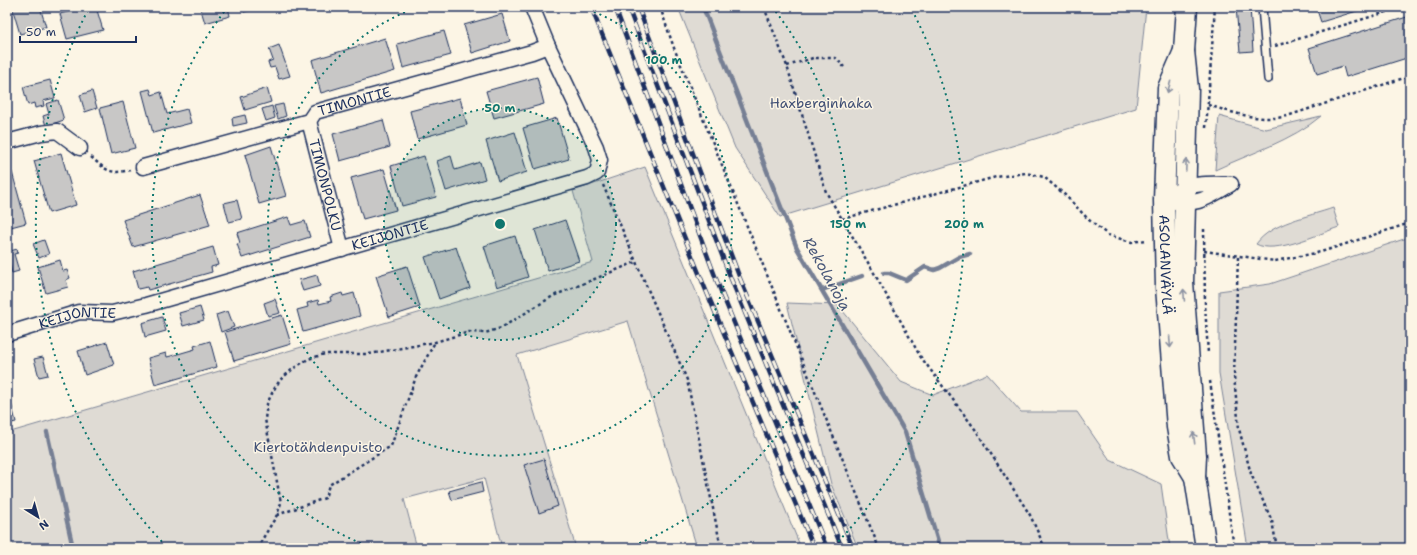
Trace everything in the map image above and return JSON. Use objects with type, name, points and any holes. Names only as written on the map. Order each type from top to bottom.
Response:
[{"type":"main road","name":"ASOLANVÄYLÄ","points":[[1187,7],[1184,51],[1188,89],[1191,197],[1183,282],[1196,456],[1195,477],[1206,548]]},
{"type":"main road","name":"ASOLANVÄYLÄ","points":[[1184,51],[1168,88],[1164,200],[1166,287],[1177,427],[1182,456],[1195,477]]},
{"type":"street","points":[[532,7],[548,46],[596,147],[600,160],[597,173]]},
{"type":"street","name":"TIMONTIE","points":[[143,167],[309,121],[315,112],[532,52],[548,46]]},
{"type":"street","name":"TIMONPOLKU","points":[[309,121],[342,249]]},
{"type":"street","points":[[7,142],[58,131],[80,148]]},
{"type":"street","name":"KEIJONTIE","points":[[7,334],[79,312],[112,313],[124,311],[587,178],[597,173]]},
{"type":"street","points":[[1164,200],[1191,197]]},
{"type":"lane","points":[[1262,7],[1268,79]]},
{"type":"path","points":[[660,7],[692,92],[879,548]]},
{"type":"path","points":[[764,7],[787,66],[826,192],[873,271],[920,356],[975,428],[1030,515],[1045,548]]},
{"type":"path","points":[[1206,135],[1215,7]]},
{"type":"path","points":[[1266,49],[1403,7]]},
{"type":"path","points":[[787,66],[813,58],[836,58],[844,67]]},
{"type":"path","points":[[1208,105],[1252,118],[1269,119],[1284,117],[1410,76]]},
{"type":"path","points":[[80,148],[106,170],[114,172],[143,167]]},
{"type":"path","points":[[597,173],[687,380],[721,548]]},
{"type":"path","points":[[842,219],[996,177],[1026,173],[1044,177],[1065,195],[1089,220],[1108,235],[1131,242],[1149,240]]},
{"type":"path","points":[[1191,197],[1204,251],[1208,355]]},
{"type":"path","points":[[1204,251],[1275,261],[1321,252],[1410,223]]},
{"type":"path","points":[[1238,257],[1234,376],[1239,429],[1251,474],[1272,521],[1277,548]]},
{"type":"path","points":[[258,548],[270,524],[277,515],[281,502],[265,419],[268,404],[280,380],[308,359],[325,354],[369,354],[435,342],[469,332],[485,333],[501,328],[553,296],[636,262]]},
{"type":"path","points":[[277,515],[326,498],[329,485],[390,446],[416,377],[435,342]]},
{"type":"path","points":[[1209,376],[1234,548]]},
{"type":"green space","name":"Haxberginhaka","points":[[678,7],[1146,7],[1136,108],[780,217],[735,148]]},
{"type":"green space","points":[[1219,116],[1266,129],[1321,116],[1310,125],[1284,139],[1215,170]]},
{"type":"green space","name":"Kiertotähdenpuisto","points":[[645,167],[801,548],[697,548],[628,321],[517,355],[576,548],[502,548],[484,478],[404,499],[417,548],[7,548],[7,433],[593,262],[573,191]]},
{"type":"green space","points":[[1333,208],[1339,227],[1285,245],[1264,247],[1256,244],[1271,230],[1281,225]]},
{"type":"green space","points":[[1410,237],[1410,548],[1248,548],[1219,373],[1219,291],[1270,284]]},
{"type":"green space","points":[[787,303],[838,305],[901,382],[933,395],[987,374],[1021,412],[1077,412],[1110,460],[1161,484],[1170,548],[858,548],[831,484]]},
{"type":"building","points":[[12,7],[40,7],[46,27],[20,34]]},
{"type":"building","points":[[85,7],[96,7],[103,30],[67,39],[60,14]]},
{"type":"building","points":[[200,7],[228,7],[230,16],[205,23]]},
{"type":"building","points":[[243,7],[261,7],[244,12]]},
{"type":"building","points":[[1236,7],[1250,7],[1253,51],[1240,52]]},
{"type":"building","points":[[1316,7],[1370,7],[1321,22]]},
{"type":"building","points":[[502,14],[510,41],[472,53],[464,25]]},
{"type":"building","points":[[1410,16],[1410,57],[1346,77],[1343,66],[1317,74],[1309,48]]},
{"type":"building","points":[[444,31],[451,55],[403,68],[397,44]]},
{"type":"building","points":[[385,38],[395,71],[321,93],[312,60]]},
{"type":"building","points":[[279,45],[290,76],[279,79],[275,67],[270,68],[268,62],[273,60],[269,49]]},
{"type":"building","points":[[537,77],[544,104],[494,118],[486,91]]},
{"type":"building","points":[[50,80],[55,98],[43,101],[44,106],[35,108],[34,103],[28,105],[23,87]]},
{"type":"building","points":[[267,88],[271,102],[245,110],[241,97]]},
{"type":"building","points":[[150,89],[152,95],[161,92],[167,114],[187,109],[191,123],[153,133],[142,91]]},
{"type":"building","points":[[92,91],[97,108],[85,112],[80,95]]},
{"type":"building","points":[[460,98],[467,125],[417,139],[410,111]]},
{"type":"building","points":[[58,100],[64,120],[46,126],[43,116],[49,114],[46,104]]},
{"type":"building","points":[[123,102],[135,148],[111,154],[100,108]]},
{"type":"building","points":[[283,104],[286,116],[278,119],[274,106]]},
{"type":"building","points":[[272,106],[275,118],[266,121],[262,109]]},
{"type":"building","points":[[245,115],[247,123],[233,126],[232,118]]},
{"type":"building","points":[[557,118],[569,159],[535,169],[523,128]]},
{"type":"building","points":[[383,120],[390,147],[340,161],[333,134]]},
{"type":"building","points":[[515,132],[527,172],[498,181],[486,141]]},
{"type":"building","points":[[271,146],[286,196],[259,204],[245,155]]},
{"type":"building","points":[[61,153],[76,205],[49,213],[34,161]]},
{"type":"building","points":[[424,156],[436,197],[402,206],[391,166]]},
{"type":"building","points":[[451,156],[455,170],[480,162],[485,179],[446,191],[437,161]]},
{"type":"building","points":[[384,169],[396,210],[363,219],[351,178]]},
{"type":"building","points":[[12,172],[26,223],[7,228],[7,174]]},
{"type":"building","points":[[200,195],[210,225],[133,247],[123,220]]},
{"type":"building","points":[[237,200],[242,219],[229,222],[224,203]]},
{"type":"building","points":[[288,217],[291,225],[305,221],[310,237],[242,258],[237,244],[240,243],[237,233]]},
{"type":"building","points":[[565,220],[579,261],[548,271],[535,230]]},
{"type":"building","points":[[515,236],[528,277],[497,287],[484,246]]},
{"type":"building","points":[[44,240],[49,254],[39,258],[33,244]]},
{"type":"building","points":[[213,247],[218,265],[211,267],[212,272],[148,290],[147,287],[138,289],[133,271]]},
{"type":"building","points":[[456,247],[470,288],[439,299],[425,257]]},
{"type":"building","points":[[17,249],[18,253],[14,254],[19,271],[12,273],[7,252]]},
{"type":"building","points":[[60,260],[63,271],[67,270],[70,278],[66,280],[68,287],[46,293],[38,267]]},
{"type":"building","points":[[407,266],[420,307],[389,317],[376,276]]},
{"type":"building","points":[[317,275],[320,286],[303,291],[299,280]]},
{"type":"building","points":[[342,293],[343,296],[354,293],[360,316],[303,332],[297,310],[308,307],[307,303],[318,300],[319,304],[331,301],[330,297]]},
{"type":"building","points":[[275,299],[280,313],[268,316],[264,303]]},
{"type":"building","points":[[200,307],[204,320],[183,326],[179,313]]},
{"type":"building","points":[[228,311],[234,327],[221,332],[216,315]]},
{"type":"building","points":[[282,315],[291,344],[234,361],[225,332]]},
{"type":"building","points":[[162,317],[166,331],[145,337],[142,323]]},
{"type":"building","points":[[210,341],[217,367],[155,385],[148,358],[166,353],[167,357],[171,356],[195,349],[194,346]]},
{"type":"building","points":[[107,342],[114,365],[85,375],[78,351]]},
{"type":"building","points":[[43,357],[48,375],[39,377],[34,359]]},
{"type":"building","points":[[7,387],[16,422],[7,424]]},
{"type":"building","points":[[544,459],[558,506],[539,513],[524,465]]},
{"type":"building","points":[[481,482],[483,492],[452,500],[449,491]]},
{"type":"waterway","name":"Rekolanoja","points":[[703,7],[797,248],[905,432],[940,548]]},
{"type":"waterway","points":[[884,273],[889,273],[906,280],[925,267],[934,270],[959,257],[970,254]]},
{"type":"waterway","points":[[822,290],[862,276]]},
{"type":"waterway","points":[[47,432],[73,548]]},
{"type":"railway","points":[[591,7],[705,288],[814,548]]},
{"type":"railway","points":[[615,7],[718,284],[827,548]]},
{"type":"railway","points":[[628,7],[731,279],[842,548]]},
{"type":"railway","points":[[638,7],[739,276],[853,548]]}]
